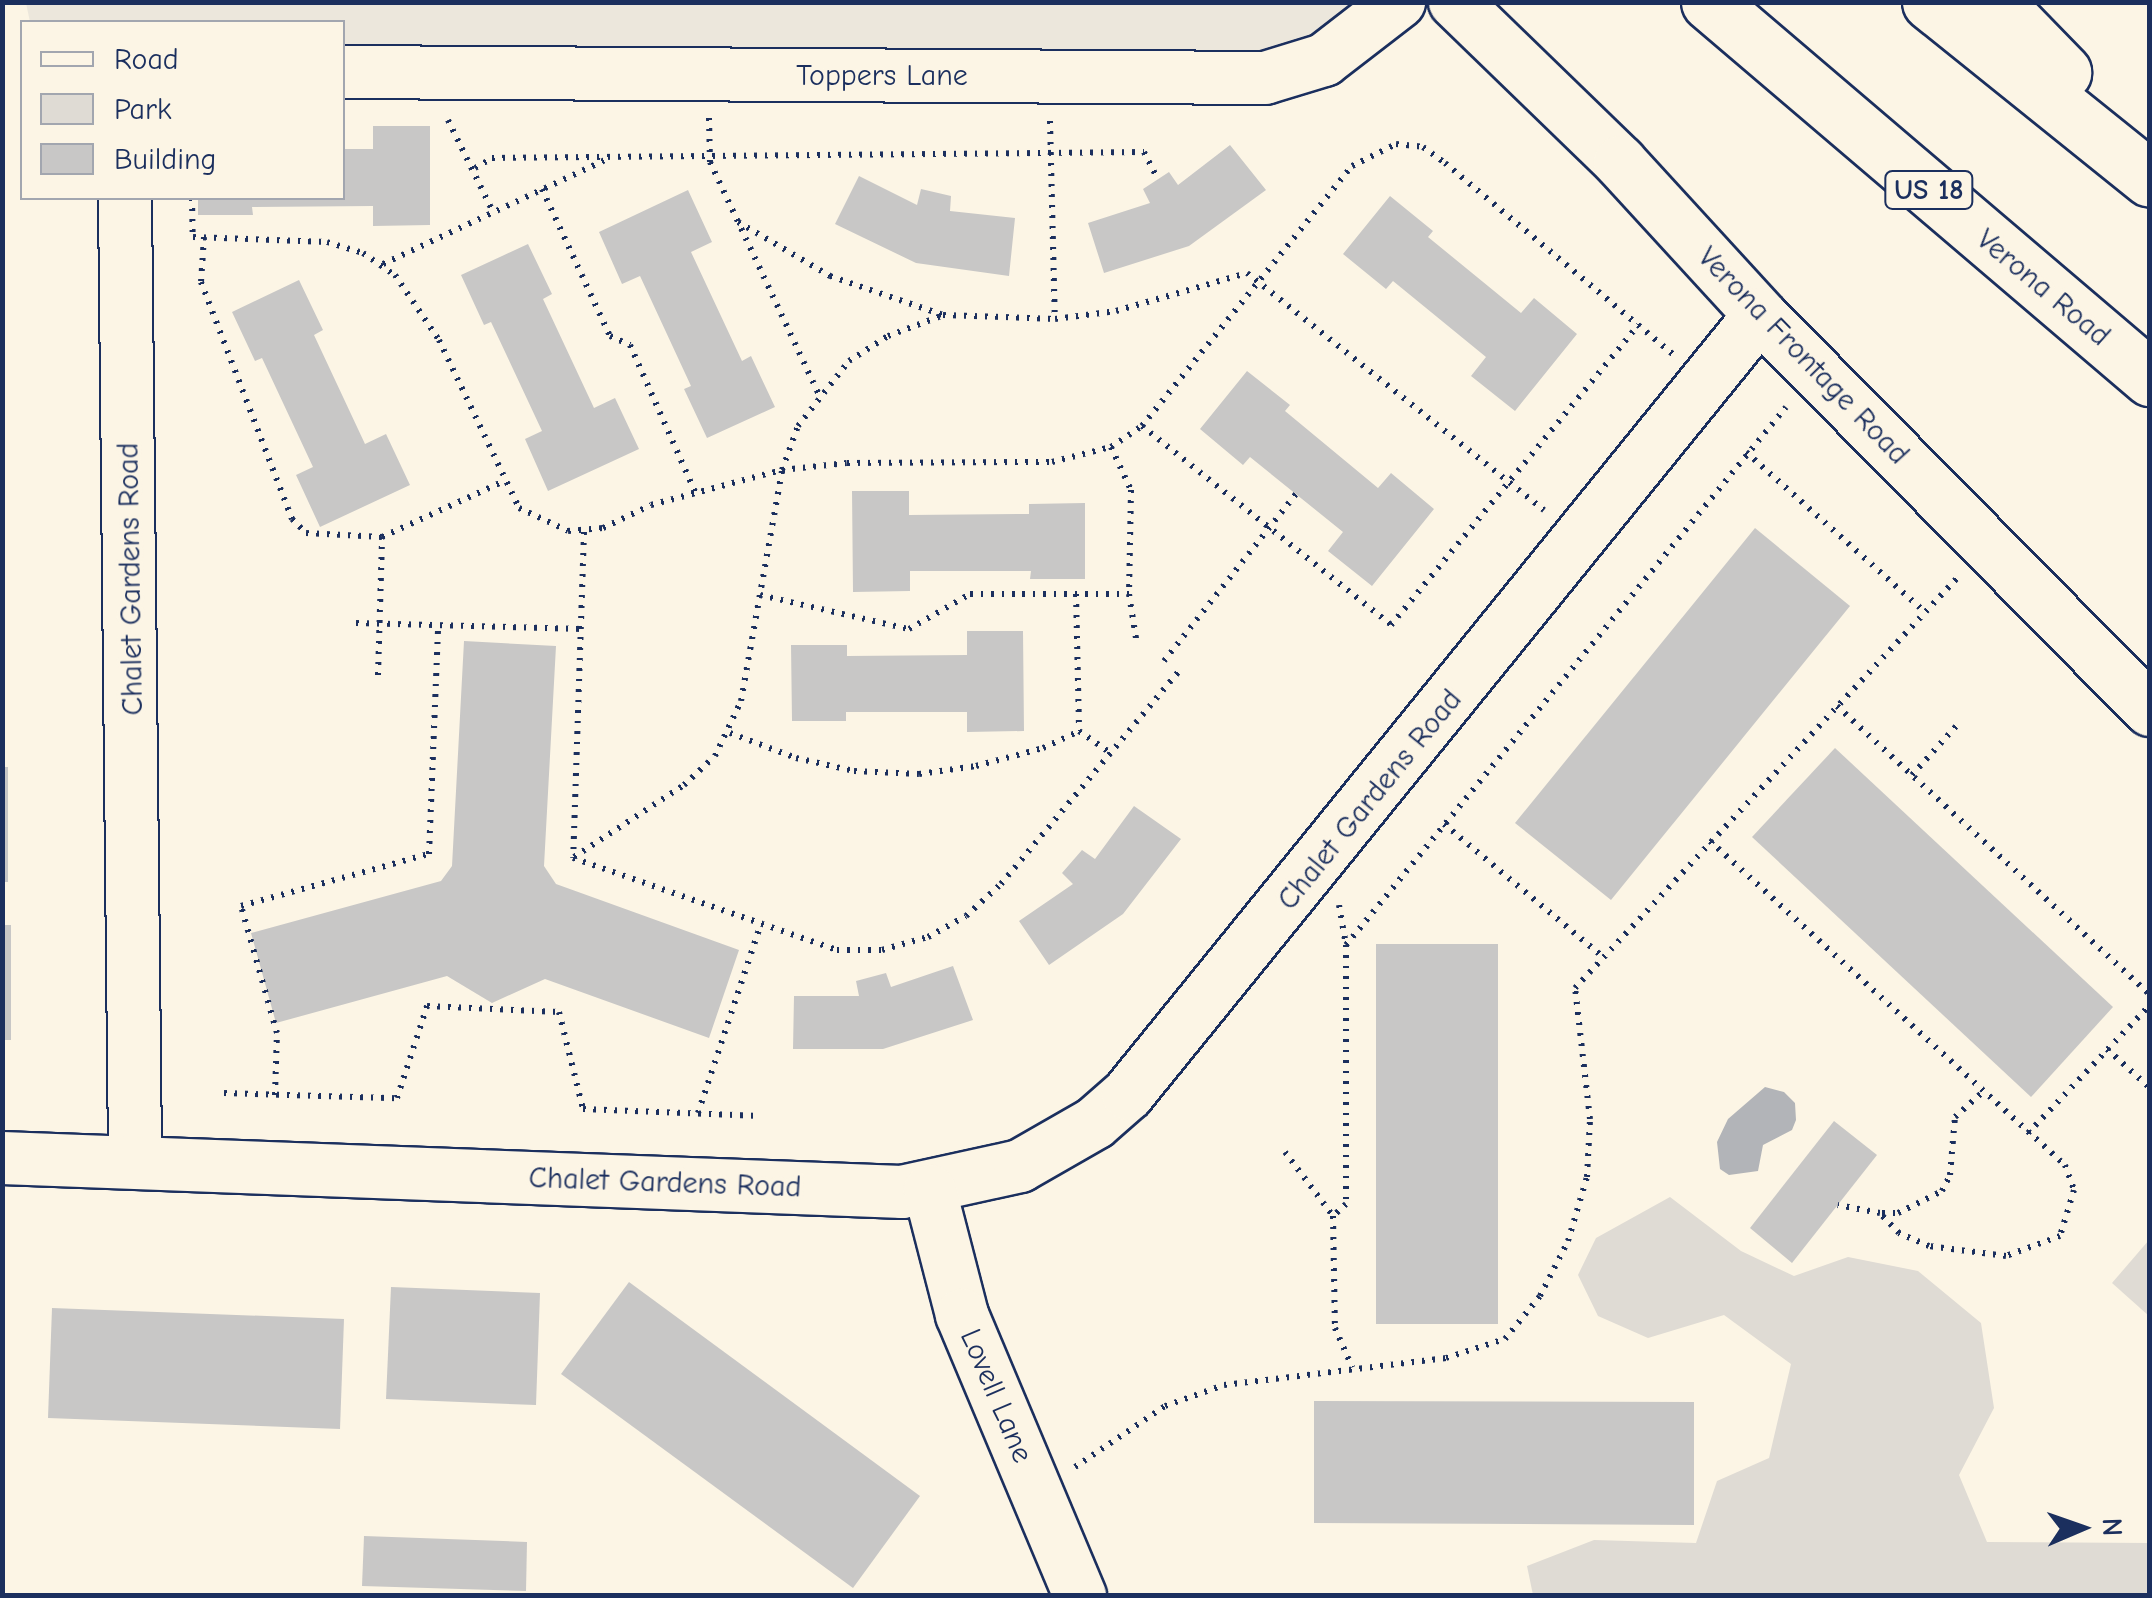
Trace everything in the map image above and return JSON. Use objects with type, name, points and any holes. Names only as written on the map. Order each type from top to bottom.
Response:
[{"type":"highway","name":"Verona Road","points":[[1709,2],[2150,378]]},
{"type":"highway","points":[[1930,2],[2150,179]]},
{"type":"highway","points":[[1995,2],[2150,160]]},
{"type":"street","name":"Toppers Lane","points":[[345,72],[1265,78],[1324,60],[1399,2]]},
{"type":"street","name":"Verona Frontage Road","points":[[1454,2],[1620,162],[1760,315],[2150,710]]},
{"type":"street","name":"Chalet Gardens Road","points":[[124,200],[135,1159],[930,1191],[1020,1166],[1095,1123],[1128,1094],[1760,315]]},
{"type":"street","points":[[2,1158],[135,1159]]},
{"type":"street","name":"Lovell Lane","points":[[930,1191],[962,1315],[1080,1596]]},
{"type":"path","points":[[708,74],[710,156],[818,392]]},
{"type":"path","points":[[1049,77],[1055,320]]},
{"type":"path","points":[[437,112],[456,124],[494,212]]},
{"type":"path","points":[[192,200],[193,237],[327,242],[382,265],[417,302],[439,340],[502,482],[519,508],[545,525],[584,532],[695,492],[782,470],[848,463],[1052,462],[1111,447],[1142,426],[1352,166],[1396,144],[1422,148],[1706,382]]},
{"type":"path","points":[[474,168],[492,158],[1144,152],[1158,180]]},
{"type":"path","points":[[382,265],[609,158]]},
{"type":"path","points":[[542,190],[610,336],[630,346],[695,492]]},
{"type":"path","points":[[738,222],[830,276],[944,314],[1055,320],[1168,298],[1230,273],[1259,280],[1580,539]]},
{"type":"path","points":[[204,237],[201,282],[292,519],[306,533],[382,537],[502,482]]},
{"type":"path","points":[[573,858],[684,785],[730,733],[782,470],[818,392],[849,361],[888,336],[944,314]]},
{"type":"path","points":[[1142,426],[1391,626],[1638,325]]},
{"type":"path","points":[[1346,945],[1746,452],[1817,373]]},
{"type":"path","points":[[1111,447],[1131,490],[1129,594],[1136,638]]},
{"type":"path","points":[[1746,452],[1925,612]]},
{"type":"path","points":[[1164,661],[1296,494]]},
{"type":"path","points":[[573,858],[584,532]]},
{"type":"path","points":[[378,676],[382,537]]},
{"type":"path","points":[[1037,1492],[1165,1406],[1224,1385],[1446,1358],[1505,1339],[1540,1296],[1568,1241],[1587,1176],[1590,1119],[1575,988],[1987,546]]},
{"type":"path","points":[[760,595],[909,629],[970,594],[1129,594]]},
{"type":"path","points":[[1076,594],[1079,730]]},
{"type":"path","points":[[356,622],[582,629]]},
{"type":"path","points":[[275,1095],[276,1033],[241,906],[429,854],[438,624]]},
{"type":"path","points":[[573,858],[760,927],[837,950],[882,950],[928,937],[1000,884],[1178,672]]},
{"type":"path","points":[[1837,706],[2150,994]]},
{"type":"path","points":[[1912,775],[1959,723]]},
{"type":"path","points":[[730,733],[796,758],[919,774],[1043,748],[1079,730]]},
{"type":"path","points":[[1079,730],[1110,754]]},
{"type":"path","points":[[1444,824],[1602,956]]},
{"type":"path","points":[[1710,841],[2065,1165],[2074,1190],[2060,1236],[2006,1256],[1970,1255],[1899,1234],[1880,1213]]},
{"type":"path","points":[[1315,868],[1336,887],[1346,945],[1346,1204],[1333,1216]]},
{"type":"path","points":[[698,1113],[760,927]]},
{"type":"path","points":[[2028,1133],[2150,1005]]},
{"type":"path","points":[[224,1093],[396,1098],[427,1006],[502,1009],[559,1012],[583,1109],[754,1116]]},
{"type":"path","points":[[2107,1050],[2150,1088]]},
{"type":"path","points":[[1838,1205],[1880,1213],[1898,1212],[1942,1191],[1950,1175],[1955,1117],[1983,1092]]},
{"type":"path","points":[[1285,1152],[1333,1216],[1336,1328],[1352,1367]]},
{"type":"shaded area","points":[[26,3],[1399,3],[1324,60],[345,72],[345,20],[30,20]]},
{"type":"shaded area","points":[[1765,1087],[1784,1092],[1795,1103],[1792,1130],[1763,1145],[1758,1171],[1729,1175],[1720,1169],[1717,1142],[1728,1119]]},
{"type":"green space","points":[[1670,1197],[1741,1251],[1794,1276],[1848,1257],[1918,1271],[1981,1323],[1994,1408],[1959,1475],[1987,1542],[2149,1543],[2149,1595],[1533,1595],[1527,1566],[1594,1540],[1696,1543],[1717,1481],[1769,1458],[1791,1364],[1724,1315],[1648,1338],[1598,1316],[1578,1275],[1596,1238]]},
{"type":"green space","points":[[2149,1240],[2149,1316],[2112,1283]]},
{"type":"building","points":[[373,126],[430,126],[430,225],[373,226],[373,206],[252,207],[253,215],[198,215],[198,200],[345,200],[345,149],[373,149]]},
{"type":"building","points":[[1230,145],[1266,190],[1189,246],[1104,273],[1088,223],[1150,203],[1143,189],[1169,172],[1178,185]]},
{"type":"building","points":[[859,176],[917,205],[921,189],[951,196],[950,211],[1015,218],[1009,276],[916,263],[835,224]]},
{"type":"building","points":[[688,190],[712,242],[691,252],[742,361],[751,356],[775,407],[707,438],[684,389],[691,386],[640,276],[622,284],[599,232]]},
{"type":"building","points":[[1390,196],[1433,231],[1428,237],[1521,313],[1534,298],[1577,334],[1515,411],[1471,376],[1486,357],[1393,281],[1386,289],[1343,254]]},
{"type":"building","points":[[528,244],[552,294],[543,299],[594,408],[615,398],[639,449],[548,491],[525,439],[542,431],[491,322],[484,325],[461,275]]},
{"type":"building","points":[[299,280],[323,330],[314,335],[365,444],[386,434],[410,485],[320,527],[296,475],[313,467],[262,358],[255,361],[232,312]]},
{"type":"building","points":[[1247,371],[1290,405],[1285,411],[1378,488],[1391,473],[1434,509],[1372,586],[1328,551],[1343,532],[1250,457],[1243,465],[1200,429]]},
{"type":"building","points":[[852,491],[909,491],[909,515],[1029,514],[1029,504],[1085,503],[1085,579],[1030,579],[1031,571],[910,571],[910,591],[853,592]]},
{"type":"building","points":[[1755,528],[1850,606],[1611,900],[1515,823]]},
{"type":"building","points":[[967,631],[1023,631],[1024,731],[967,732],[967,712],[846,712],[846,721],[792,721],[791,645],[847,645],[847,656],[967,655]]},
{"type":"building","points":[[464,641],[556,646],[544,866],[556,884],[739,950],[709,1038],[545,979],[492,1003],[447,976],[276,1023],[251,933],[441,881],[452,866]]},
{"type":"building","points":[[1835,748],[2113,1007],[2031,1097],[1752,837]]},
{"type":"building","points":[[2,767],[8,767],[8,882],[2,882]]},
{"type":"building","points":[[1134,806],[1181,839],[1123,914],[1049,965],[1019,921],[1073,884],[1062,873],[1082,850],[1095,859]]},
{"type":"building","points":[[2,925],[11,925],[11,1040],[2,1040]]},
{"type":"building","points":[[1376,944],[1498,944],[1498,1324],[1376,1324]]},
{"type":"building","points":[[953,966],[973,1020],[883,1049],[793,1049],[794,996],[859,996],[856,981],[886,973],[891,987]]},
{"type":"building","points":[[1834,1121],[1877,1155],[1792,1263],[1750,1228]]},
{"type":"building","points":[[629,1282],[920,1496],[853,1588],[561,1374]]},
{"type":"building","points":[[391,1287],[540,1293],[536,1405],[386,1399]]},
{"type":"building","points":[[52,1308],[344,1319],[340,1429],[48,1418]]},
{"type":"building","points":[[1314,1401],[1694,1402],[1694,1525],[1314,1523]]},
{"type":"building","points":[[364,1536],[527,1542],[526,1591],[362,1586]]}]
